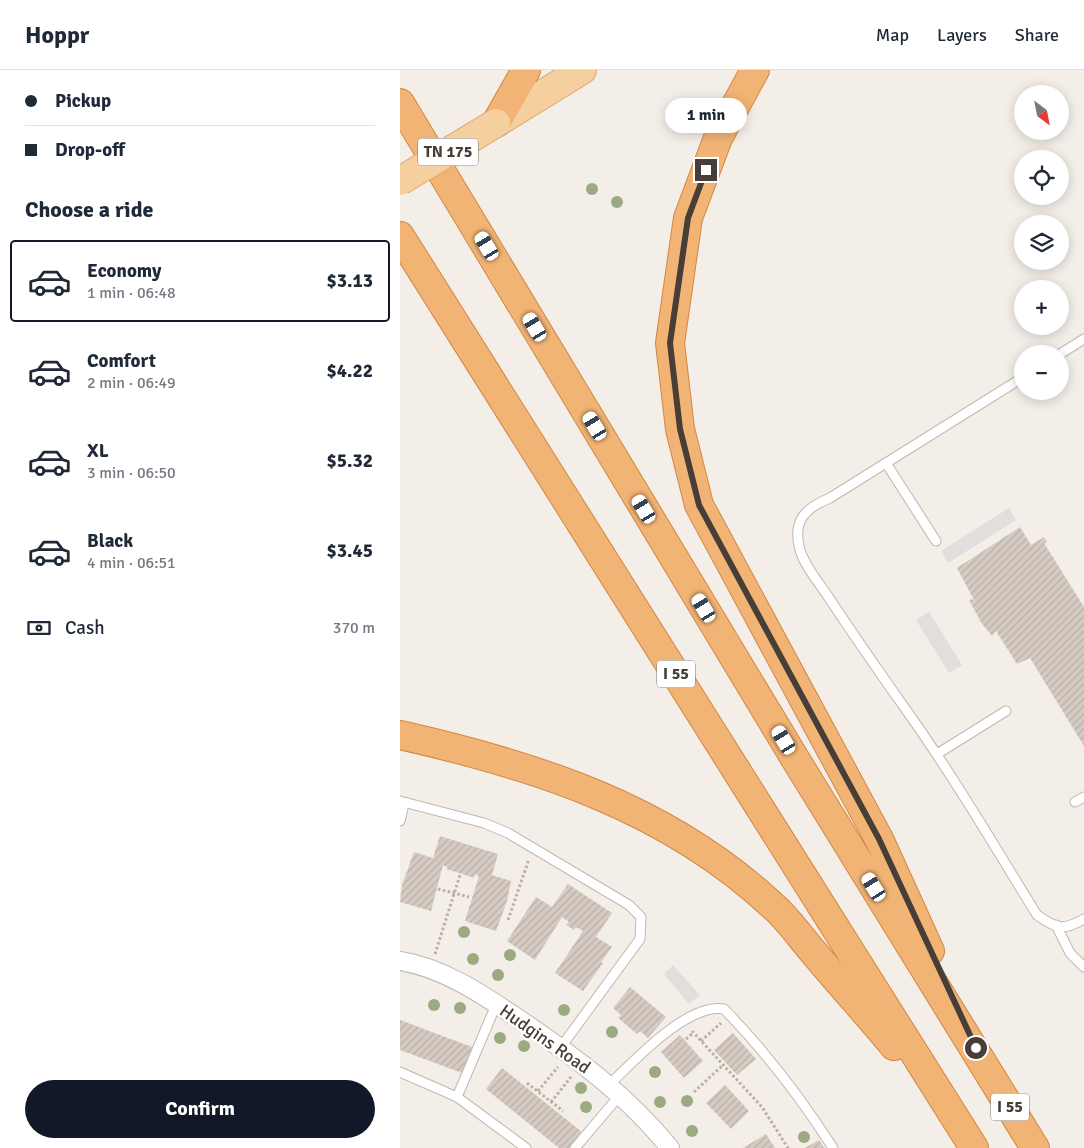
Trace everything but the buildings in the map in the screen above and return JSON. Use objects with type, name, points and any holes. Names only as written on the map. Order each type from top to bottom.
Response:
[{"type":"highway","points":[[496,123],[526,70]]},
{"type":"highway","points":[[754,70],[718,138],[688,218],[670,343],[680,429],[699,505],[879,839],[984,1066]]},
{"type":"highway","name":"I 55","points":[[403,105],[794,757],[1036,1148]]},
{"type":"highway","name":"I 55","points":[[400,236],[974,1148]]},
{"type":"highway","points":[[400,735],[565,780],[656,820],[710,854],[774,906],[952,1112]]},
{"type":"main road","name":"TN 175","points":[[400,181],[582,70]]},
{"type":"street","name":"Hudgins Road","points":[[400,961],[429,968],[458,980],[571,1054],[615,1090],[670,1148]]},
{"type":"lane","points":[[1069,348],[1084,339]]},
{"type":"lane","points":[[1014,383],[830,498],[813,505],[803,513],[798,528],[800,550],[812,572],[858,642],[937,754],[1037,915],[1056,926],[1069,927],[1084,919]]},
{"type":"lane","points":[[886,464],[936,541]]},
{"type":"lane","points":[[937,754],[1006,711]]},
{"type":"lane","points":[[1075,802],[1084,797]]},
{"type":"lane","points":[[400,821],[402,803],[484,823],[508,833],[629,905],[641,917],[640,938],[571,1054]]},
{"type":"lane","points":[[1056,926],[1070,953],[1084,967]]},
{"type":"lane","points":[[457,1097],[496,1004]]},
{"type":"lane","points":[[575,1148],[615,1090],[664,1035],[683,1022],[712,1008],[724,1009],[780,1071],[806,1106],[833,1148]]},
{"type":"lane","points":[[400,1072],[457,1097],[526,1148]]},
{"type":"path","points":[[508,920],[526,864],[535,849]]},
{"type":"path","points":[[429,968],[460,875]]},
{"type":"path","points":[[438,889],[469,897]]},
{"type":"path","points":[[701,1041],[730,1016]]},
{"type":"path","points":[[683,1022],[762,1107],[788,1148]]},
{"type":"path","points":[[686,1039],[693,1032]]},
{"type":"path","points":[[538,1092],[571,1054]]},
{"type":"path","points":[[551,1102],[571,1054]]},
{"type":"path","points":[[694,1092],[723,1066]]},
{"type":"path","points":[[527,1083],[563,1111]]},
{"type":"shaded area","points":[[1009,508],[1016,520],[948,563],[941,551]]},
{"type":"shaded area","points":[[929,612],[962,665],[949,673],[916,620]]},
{"type":"shaded area","points":[[673,965],[700,995],[689,1004],[664,974]]},
{"type":"route","points":[[706,170],[688,218],[670,343],[680,429],[699,505],[879,839],[976,1048]]}]
